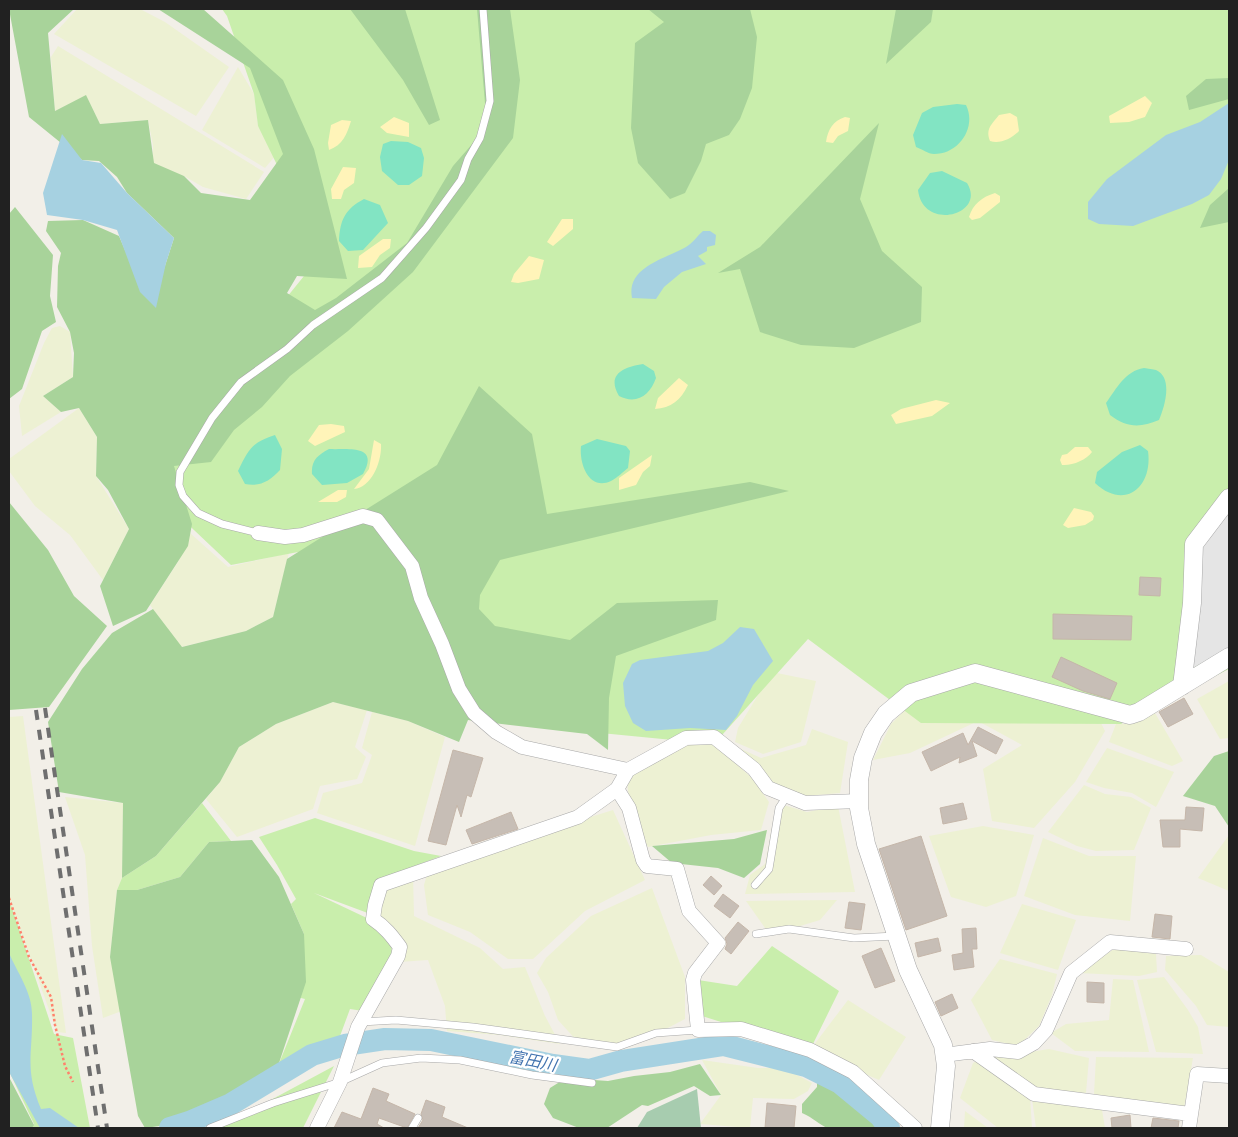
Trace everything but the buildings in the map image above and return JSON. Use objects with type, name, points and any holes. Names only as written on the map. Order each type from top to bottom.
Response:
[{"type":"street","points":[[1182,686],[1192,603],[1194,544],[1229,498]]},
{"type":"street","points":[[258,533],[285,537],[303,535],[363,516],[377,520],[412,566],[421,598],[442,644],[459,689],[474,713],[496,732],[522,748],[628,770]]},
{"type":"street","points":[[940,1128],[946,1066],[943,1045],[908,970],[866,844],[859,801],[858,780],[874,733],[886,714],[911,693],[975,673],[1130,715],[1139,712],[1229,657]]},
{"type":"street","points":[[317,1128],[340,1082],[359,1024],[398,956],[400,947],[386,928],[373,919],[374,905],[381,885],[578,817],[617,790],[628,770],[686,738],[714,737],[754,769],[768,788],[805,803],[859,801]]},
{"type":"street","points":[[617,790],[629,808],[643,860],[647,866],[677,869],[689,910],[718,943],[695,973],[693,980],[698,1030],[741,1029],[810,1050],[853,1072],[915,1128]]},
{"type":"street","points":[[944,1055],[990,1049],[1018,1052],[1034,1043],[1046,1030],[1070,973],[1110,942],[1186,949]]},
{"type":"street","points":[[973,1051],[1034,1094],[1190,1121],[1197,1074],[1229,1076]]},
{"type":"lane","points":[[258,533],[222,524],[198,513],[183,496],[179,485],[180,472],[212,418],[241,382],[286,349],[313,325],[382,278],[426,228],[462,180],[468,159],[480,138],[490,101],[483,9]]},
{"type":"lane","points":[[755,885],[769,869],[779,808],[787,796]]},
{"type":"lane","points":[[756,934],[789,929],[854,938],[897,936]]},
{"type":"lane","points":[[359,1024],[396,1020],[473,1027],[617,1047],[656,1033],[698,1030]]},
{"type":"lane","points":[[210,1128],[273,1103],[340,1082],[382,1063],[421,1058],[460,1060],[532,1075],[592,1083]]},
{"type":"lane","points":[[412,1128],[418,1118]]},
{"type":"path","points":[[9,898],[29,957],[52,998],[55,1025],[65,1066],[73,1082]]},
{"type":"green space","points":[[9,9],[74,9],[48,33],[55,111],[86,95],[100,124],[148,120],[154,163],[184,176],[201,193],[250,200],[283,154],[250,68],[158,9],[203,9],[283,80],[314,149],[347,279],[297,276],[287,293],[315,310],[336,298],[407,243],[453,166],[487,127],[477,9],[510,9],[520,80],[513,138],[413,272],[348,331],[290,376],[262,407],[234,430],[211,462],[174,466],[192,524],[188,546],[146,611],[113,626],[100,586],[129,529],[108,490],[96,476],[97,437],[79,408],[61,412],[43,396],[73,377],[74,353],[70,332],[57,307],[58,266],[61,253],[46,231],[48,221],[83,220],[119,236],[128,257],[163,272],[174,238],[127,193],[117,177],[99,161],[82,160],[29,117]]},
{"type":"green space","points":[[77,9],[140,9],[165,22],[229,67],[196,116],[54,34]]},
{"type":"green space","points":[[222,9],[1229,9],[1229,669],[1121,724],[921,723],[808,639],[714,744],[458,719],[350,542],[231,565],[157,495],[207,396],[321,255],[258,126],[254,94],[227,16]]},
{"type":"green space","points":[[350,9],[405,9],[440,120],[429,125],[403,80]]},
{"type":"green space","points":[[648,9],[750,9],[757,37],[752,88],[740,119],[729,135],[706,144],[701,161],[685,193],[670,199],[638,163],[631,128],[635,43],[664,22]]},
{"type":"green space","points":[[896,9],[933,9],[931,22],[886,64]]},
{"type":"green space","points":[[58,46],[264,172],[246,199],[203,187],[184,176],[161,171],[153,163],[153,145],[148,120],[100,124],[86,96],[55,111],[51,57]]},
{"type":"green space","points":[[238,67],[254,94],[258,126],[276,155],[265,168],[202,130]]},
{"type":"green space","points":[[1229,78],[1229,99],[1189,110],[1186,96],[1206,79]]},
{"type":"green space","points":[[957,104],[966,105],[969,113],[969,122],[964,138],[943,153],[934,154],[916,147],[913,135],[922,113],[933,107]]},
{"type":"green space","points":[[879,123],[860,199],[882,251],[922,287],[921,322],[854,348],[801,345],[760,332],[740,269],[718,273],[760,247]]},
{"type":"green space","points":[[391,141],[408,142],[421,148],[424,158],[422,176],[409,185],[398,185],[382,171],[380,157],[383,144]]},
{"type":"green space","points":[[942,171],[967,183],[971,194],[968,203],[962,210],[952,214],[941,215],[931,211],[922,203],[918,190],[930,173]]},
{"type":"green space","points":[[1229,188],[1229,222],[1200,228],[1210,205]]},
{"type":"green space","points":[[364,199],[380,205],[388,223],[363,250],[348,251],[339,241],[342,221],[352,207]]},
{"type":"green space","points":[[15,207],[53,255],[50,296],[56,322],[42,331],[22,389],[9,399],[9,214]]},
{"type":"green space","points":[[60,326],[70,332],[73,377],[43,396],[61,412],[22,436],[19,406],[44,343],[52,328]]},
{"type":"green space","points":[[643,364],[654,371],[656,378],[650,389],[646,394],[637,399],[626,399],[619,396],[615,382],[619,373],[629,367]]},
{"type":"green space","points":[[1144,368],[1156,370],[1165,379],[1166,393],[1159,420],[1140,425],[1122,422],[1110,415],[1106,403],[1127,376]]},
{"type":"green space","points":[[479,386],[532,434],[547,514],[750,482],[789,491],[500,560],[480,595],[479,609],[495,626],[570,640],[617,603],[718,600],[716,620],[616,656],[609,698],[608,750],[587,734],[468,720],[459,742],[408,721],[333,702],[276,724],[239,747],[220,782],[156,856],[122,878],[123,803],[59,792],[48,722],[82,669],[112,633],[153,609],[182,647],[246,631],[273,617],[287,559],[437,465]]},
{"type":"green space","points":[[79,408],[97,437],[96,476],[129,529],[103,580],[70,535],[35,506],[9,471],[9,459]]},
{"type":"green space","points":[[275,435],[282,449],[280,470],[260,484],[245,484],[238,471],[245,457],[256,444]]},
{"type":"green space","points":[[597,439],[626,446],[630,451],[628,468],[613,480],[603,483],[591,479],[587,474],[581,453],[581,446]]},
{"type":"green space","points":[[1140,445],[1148,451],[1148,464],[1146,475],[1135,491],[1126,495],[1117,495],[1106,491],[1095,483],[1097,472],[1122,452]]},
{"type":"green space","points":[[329,449],[352,449],[364,453],[367,458],[367,464],[363,474],[347,483],[322,485],[312,474],[312,469],[314,462],[319,456]]},
{"type":"green space","points":[[9,502],[48,550],[74,596],[107,626],[49,707],[9,710]]},
{"type":"green space","points":[[190,533],[228,567],[289,553],[273,617],[246,631],[181,647],[150,605],[178,562]]},
{"type":"green space","points":[[772,672],[816,681],[801,742],[763,754],[735,742],[738,728]]},
{"type":"green space","points":[[1229,681],[1229,738],[1220,739],[1197,699]]},
{"type":"green space","points":[[917,698],[1099,719],[1105,731],[1075,782],[1034,828],[992,821],[983,769],[1022,745],[978,721],[910,753],[873,760],[891,724]]},
{"type":"green space","points":[[333,702],[367,710],[355,747],[366,757],[357,779],[320,786],[313,809],[237,837],[206,799],[220,782],[239,747],[276,724]]},
{"type":"green space","points":[[372,712],[408,721],[445,737],[415,846],[317,813],[323,793],[362,783],[372,755],[362,748]]},
{"type":"green space","points":[[1155,713],[1183,761],[1172,766],[1109,742],[1116,724],[1130,724]]},
{"type":"green space","points":[[23,716],[66,1033],[57,1032],[9,898],[9,717]]},
{"type":"green space","points":[[812,729],[848,742],[840,793],[805,796],[772,784],[741,749],[761,758],[806,745]]},
{"type":"green space","points":[[684,744],[714,744],[752,778],[769,802],[761,830],[711,835],[648,847],[630,812],[627,779]]},
{"type":"green space","points":[[1107,748],[1174,772],[1156,807],[1132,793],[1104,788],[1086,782]]},
{"type":"green space","points":[[1229,751],[1229,827],[1215,806],[1183,796],[1214,756]]},
{"type":"green space","points":[[1084,785],[1105,794],[1131,797],[1151,808],[1134,850],[1096,851],[1077,846],[1048,832]]},
{"type":"green space","points":[[65,797],[123,803],[122,878],[117,890],[110,957],[127,1009],[103,1018],[92,946],[85,855]]},
{"type":"green space","points":[[202,803],[231,841],[209,842],[180,877],[137,890],[117,890],[122,878],[156,856]]},
{"type":"green space","points":[[777,803],[807,812],[838,806],[855,892],[745,894],[750,875],[765,864]]},
{"type":"green space","points":[[613,810],[645,880],[585,911],[533,959],[508,959],[470,932],[428,915],[424,885],[429,868]]},
{"type":"green space","points":[[315,818],[414,851],[441,856],[389,876],[373,915],[314,893],[369,919],[391,934],[392,957],[363,1011],[350,1009],[340,1036],[278,1066],[305,999],[297,997],[304,934],[291,904],[296,899],[259,837]]},
{"type":"green space","points":[[983,826],[1034,835],[1016,896],[986,907],[951,897],[929,836]]},
{"type":"green space","points":[[767,830],[760,864],[744,878],[718,868],[672,863],[652,846],[734,839]]},
{"type":"green space","points":[[1229,835],[1229,891],[1198,878]]},
{"type":"green space","points":[[1043,838],[1089,856],[1136,856],[1130,921],[1075,915],[1024,896]]},
{"type":"green space","points":[[252,840],[279,877],[304,934],[306,982],[278,1066],[258,1086],[217,1104],[189,1122],[145,1128],[138,1116],[110,957],[117,890],[137,890],[180,877],[209,842]]},
{"type":"green space","points":[[413,874],[414,916],[480,948],[503,969],[525,967],[545,1016],[560,1044],[500,1035],[447,1031],[445,1006],[428,960],[399,962],[394,938],[373,919],[381,885]]},
{"type":"green space","points":[[652,888],[685,977],[685,1019],[662,1031],[617,1047],[578,1042],[558,1020],[548,992],[537,973],[546,958],[591,916]]},
{"type":"green space","points":[[9,899],[54,1034],[73,1038],[90,1128],[32,1128],[34,1124],[9,1071]]},
{"type":"green space","points":[[837,900],[820,920],[770,935],[746,901]]},
{"type":"green space","points":[[1022,904],[1076,920],[1058,970],[1000,953]]},
{"type":"green space","points":[[772,946],[839,991],[810,1050],[702,1016],[698,980],[737,986]]},
{"type":"green space","points":[[1114,949],[1156,954],[1157,972],[1139,976],[1079,973]]},
{"type":"green space","points":[[1201,955],[1229,972],[1229,1027],[1207,1025],[1196,1006],[1165,970],[1166,956]]},
{"type":"green space","points":[[1000,959],[1057,974],[1052,995],[1039,1026],[1018,1046],[992,1040],[971,1000]]},
{"type":"green space","points":[[1164,977],[1198,1027],[1203,1054],[1156,1052],[1137,980]]},
{"type":"green space","points":[[1113,979],[1133,980],[1149,1052],[1075,1051],[1051,1033],[1066,1024],[1109,1020]]},
{"type":"green space","points":[[848,1000],[906,1037],[879,1080],[810,1050]]},
{"type":"green space","points":[[1049,1049],[1089,1058],[1086,1093],[1036,1089],[992,1058]]},
{"type":"green space","points":[[1096,1057],[1193,1058],[1184,1108],[1094,1094]]},
{"type":"green space","points":[[702,1060],[758,1068],[784,1068],[812,1083],[808,1091],[794,1099],[753,1098],[750,1128],[700,1124],[721,1095]]},
{"type":"green space","points":[[977,1061],[1030,1096],[1032,1128],[998,1128],[960,1098],[973,1063]]},
{"type":"green space","points":[[700,1064],[721,1095],[710,1096],[694,1086],[648,1106],[642,1105],[607,1128],[579,1128],[553,1118],[544,1104],[550,1088],[566,1078],[608,1081],[670,1072]]},
{"type":"green space","points":[[334,1066],[303,1128],[212,1128],[230,1122]]},
{"type":"green space","points":[[9,1077],[34,1125],[32,1128],[9,1128]]},
{"type":"green space","points":[[817,1080],[842,1092],[881,1122],[882,1128],[828,1128],[802,1113],[802,1104],[817,1087]]},
{"type":"green space","points":[[697,1089],[701,1128],[637,1128],[647,1112]]},
{"type":"green space","points":[[1032,1099],[1102,1110],[1105,1128],[1036,1128]]},
{"type":"green space","points":[[965,1111],[988,1128],[964,1128]]},
{"type":"sand","points":[[1145,96],[1152,103],[1145,117],[1129,122],[1110,123],[1109,116]]},
{"type":"sand","points":[[1010,113],[1017,117],[1019,131],[1005,140],[998,142],[990,141],[988,133],[992,124],[999,115]]},
{"type":"sand","points":[[394,117],[409,123],[409,137],[387,133],[380,127]]},
{"type":"sand","points":[[845,117],[850,118],[848,131],[838,136],[833,143],[826,142],[832,126]]},
{"type":"sand","points":[[342,120],[351,121],[348,130],[341,142],[329,150],[328,143],[331,125]]},
{"type":"sand","points":[[343,167],[356,168],[354,183],[344,190],[341,199],[332,199],[331,189]]},
{"type":"sand","points":[[995,193],[1000,196],[1000,202],[980,218],[972,220],[969,217],[976,205],[982,199]]},
{"type":"sand","points":[[562,219],[573,219],[573,229],[553,246],[547,242]]},
{"type":"sand","points":[[383,239],[391,239],[390,248],[380,255],[372,267],[358,268],[359,256]]},
{"type":"sand","points":[[529,256],[544,260],[539,279],[518,283],[511,282],[514,274]]},
{"type":"sand","points":[[679,378],[688,385],[682,395],[671,405],[655,409],[658,398]]},
{"type":"sand","points":[[936,400],[950,403],[932,416],[896,424],[891,415],[901,409]]},
{"type":"sand","points":[[319,425],[344,426],[345,432],[315,446],[308,441]]},
{"type":"sand","points":[[374,440],[381,444],[378,465],[366,484],[354,489],[369,469]]},
{"type":"sand","points":[[1075,447],[1088,447],[1092,452],[1078,462],[1062,465],[1060,460],[1062,455],[1067,454]]},
{"type":"sand","points":[[652,455],[650,466],[643,472],[636,485],[619,490],[619,478]]},
{"type":"sand","points":[[338,490],[347,490],[346,497],[337,502],[318,502]]},
{"type":"sand","points":[[1074,508],[1091,512],[1094,516],[1093,520],[1085,525],[1068,528],[1063,525]]},
{"type":"shaded area","points":[[1229,498],[1229,648],[1193,668],[1194,544]]},
{"type":"water","points":[[1229,103],[1229,160],[1221,179],[1209,195],[1192,204],[1133,226],[1099,224],[1088,219],[1088,202],[1107,179],[1166,135],[1200,122]]},
{"type":"water","points":[[62,134],[82,160],[101,163],[127,193],[174,238],[166,263],[156,308],[140,292],[117,230],[83,220],[47,215],[43,193]]},
{"type":"water","points":[[703,231],[710,231],[716,235],[715,245],[707,247],[707,251],[698,256],[706,264],[682,272],[664,287],[656,299],[632,298],[632,287],[641,271],[658,260],[691,244]]},
{"type":"water","points":[[740,627],[754,629],[773,661],[753,685],[737,716],[726,730],[690,728],[646,731],[633,723],[625,706],[623,683],[632,664],[640,660],[708,651],[723,643]]},
{"type":"water","points":[[9,953],[30,998],[32,1028],[30,1062],[33,1083],[41,1109],[50,1108],[79,1128],[40,1128],[9,1072]]},
{"type":"waterway","name":"富田川","points":[[170,1128],[231,1104],[312,1055],[345,1045],[385,1039],[431,1040],[553,1065],[589,1070],[621,1061],[724,1045],[806,1066],[840,1083],[880,1116],[889,1128]]},
{"type":"railway","points":[[45,708],[107,1128]]},
{"type":"railway","points":[[36,710],[98,1128]]}]
